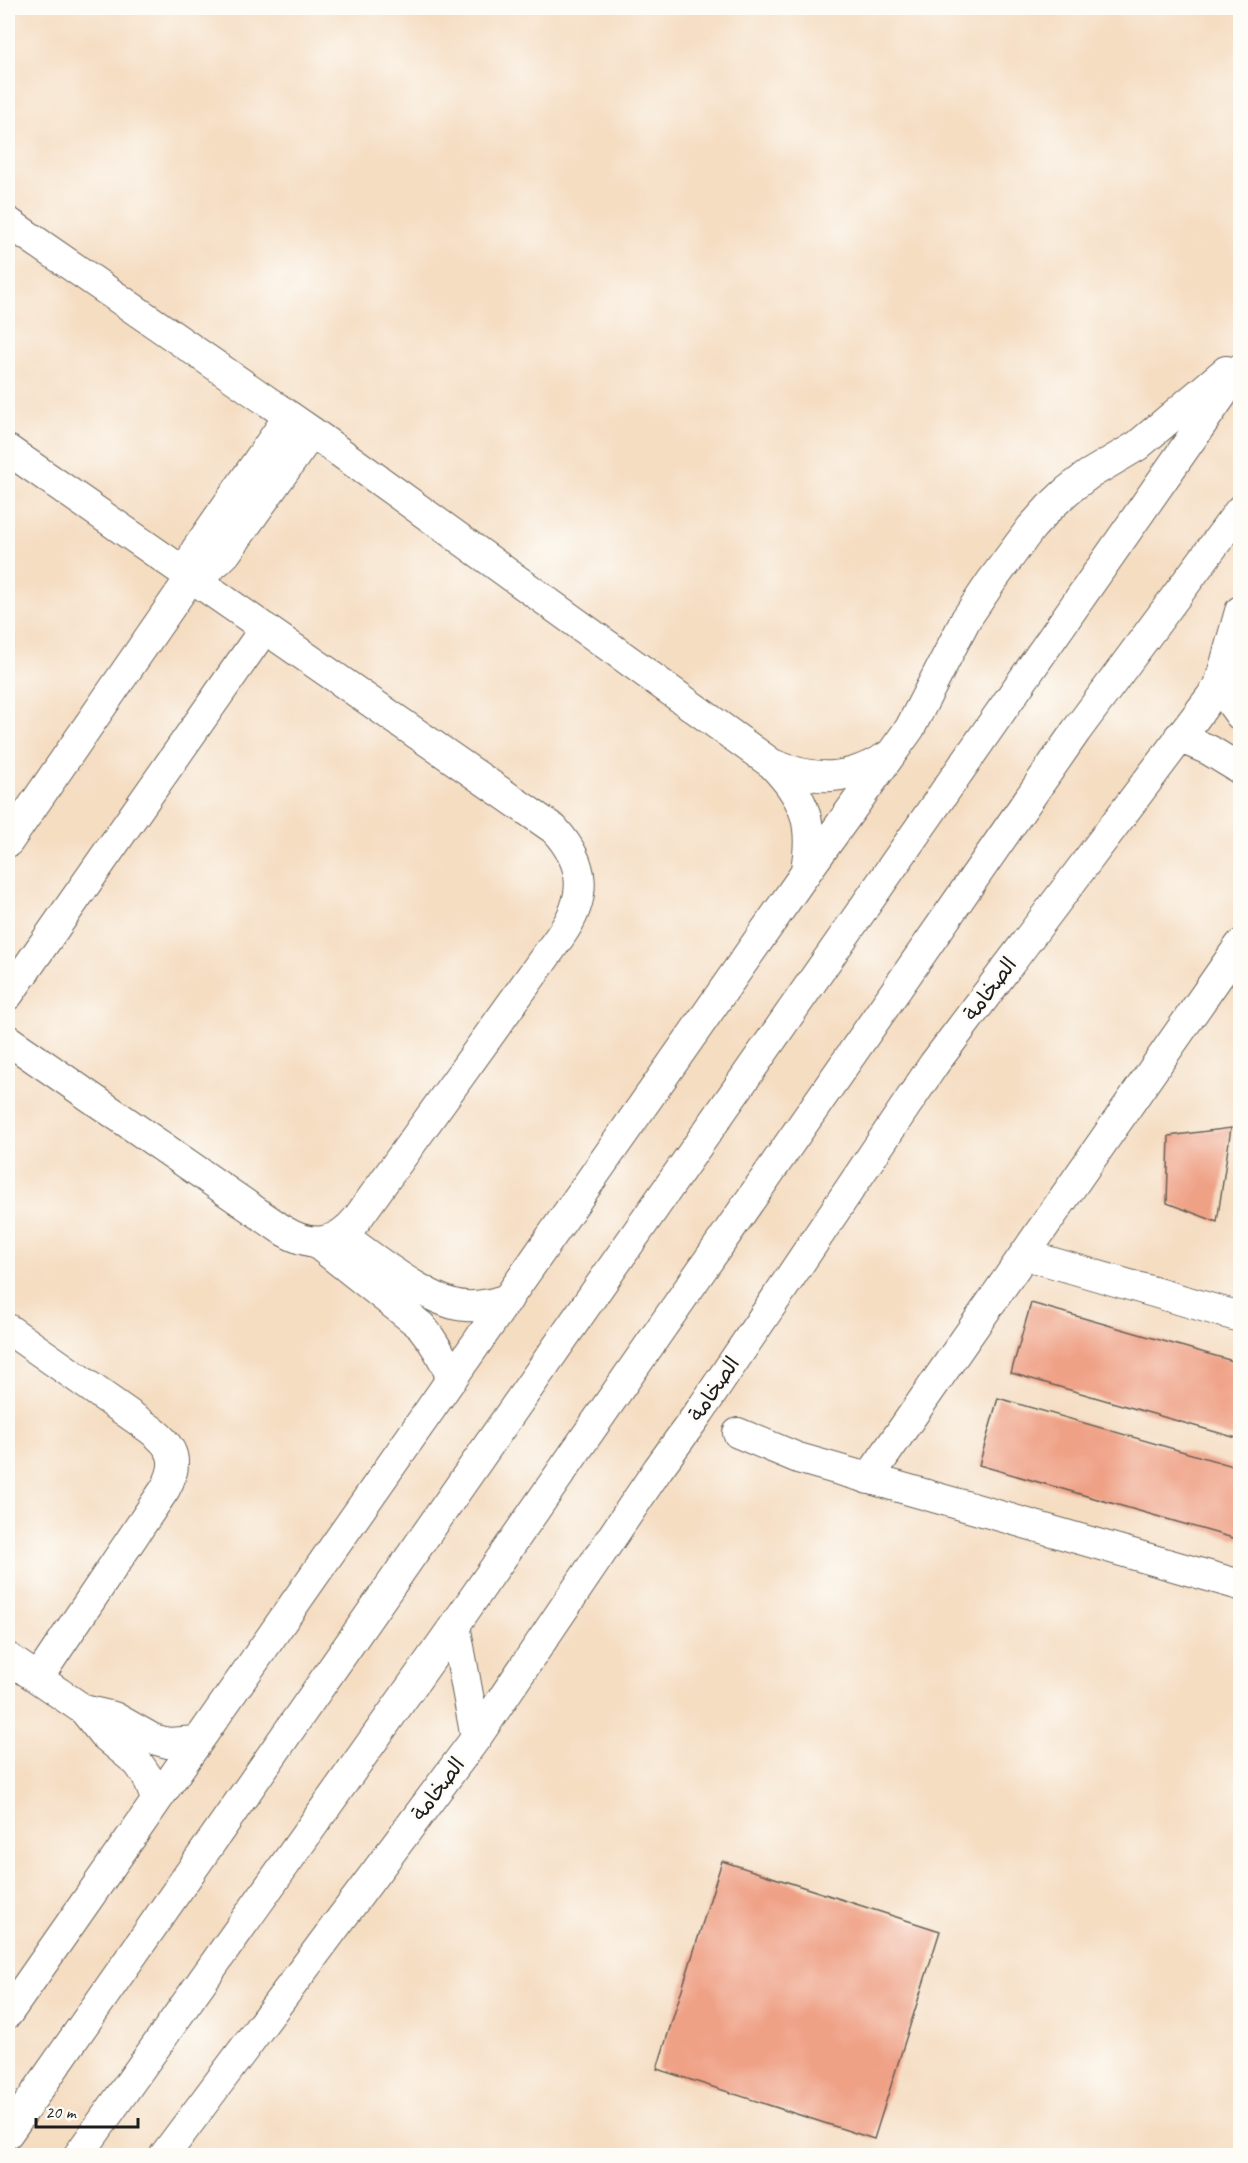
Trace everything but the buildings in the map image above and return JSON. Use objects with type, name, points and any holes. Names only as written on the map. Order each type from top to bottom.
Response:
[{"type":"street","points":[[8,222],[300,424],[772,764],[789,782],[802,803],[809,826],[810,851],[804,875]]},
{"type":"street","points":[[8,2013],[890,755],[918,714],[966,619],[1009,557],[1049,508],[1088,475],[1153,434],[1240,360]]},
{"type":"street","points":[[8,2133],[1240,369]]},
{"type":"street","points":[[8,842],[191,577],[209,568],[225,553],[300,424]]},
{"type":"street","points":[[8,450],[554,829],[568,844],[577,862],[580,881],[579,901],[572,919],[357,1219],[328,1238],[298,1240],[8,1040]]},
{"type":"street","points":[[78,2156],[455,1625],[1076,731],[1240,510]]},
{"type":"street","name":"الصخامة","points":[[164,2156],[476,1738],[934,1064],[1219,686],[1240,612]]},
{"type":"street","points":[[8,994],[265,628]]},
{"type":"street","points":[[1219,686],[1240,715]]},
{"type":"street","points":[[1179,737],[1209,750],[1240,769]]},
{"type":"street","points":[[772,764],[812,777],[833,777],[873,766],[890,755]]},
{"type":"street","points":[[868,1479],[1240,945]]},
{"type":"street","points":[[328,1238],[442,1301],[464,1306],[487,1305],[508,1299]]},
{"type":"street","points":[[328,1238],[421,1326],[435,1342],[452,1379]]},
{"type":"street","points":[[1026,1255],[1240,1317]]},
{"type":"street","points":[[8,1329],[165,1440],[173,1456],[173,1474],[165,1489],[38,1678]]},
{"type":"street","points":[[738,1432],[798,1458],[1240,1585]]},
{"type":"street","points":[[455,1625],[476,1738]]},
{"type":"street","points":[[8,1658],[84,1710],[103,1734],[138,1763],[147,1776],[156,1799]]},
{"type":"street","points":[[84,1710],[114,1717],[153,1739],[168,1743],[197,1742]]}]
